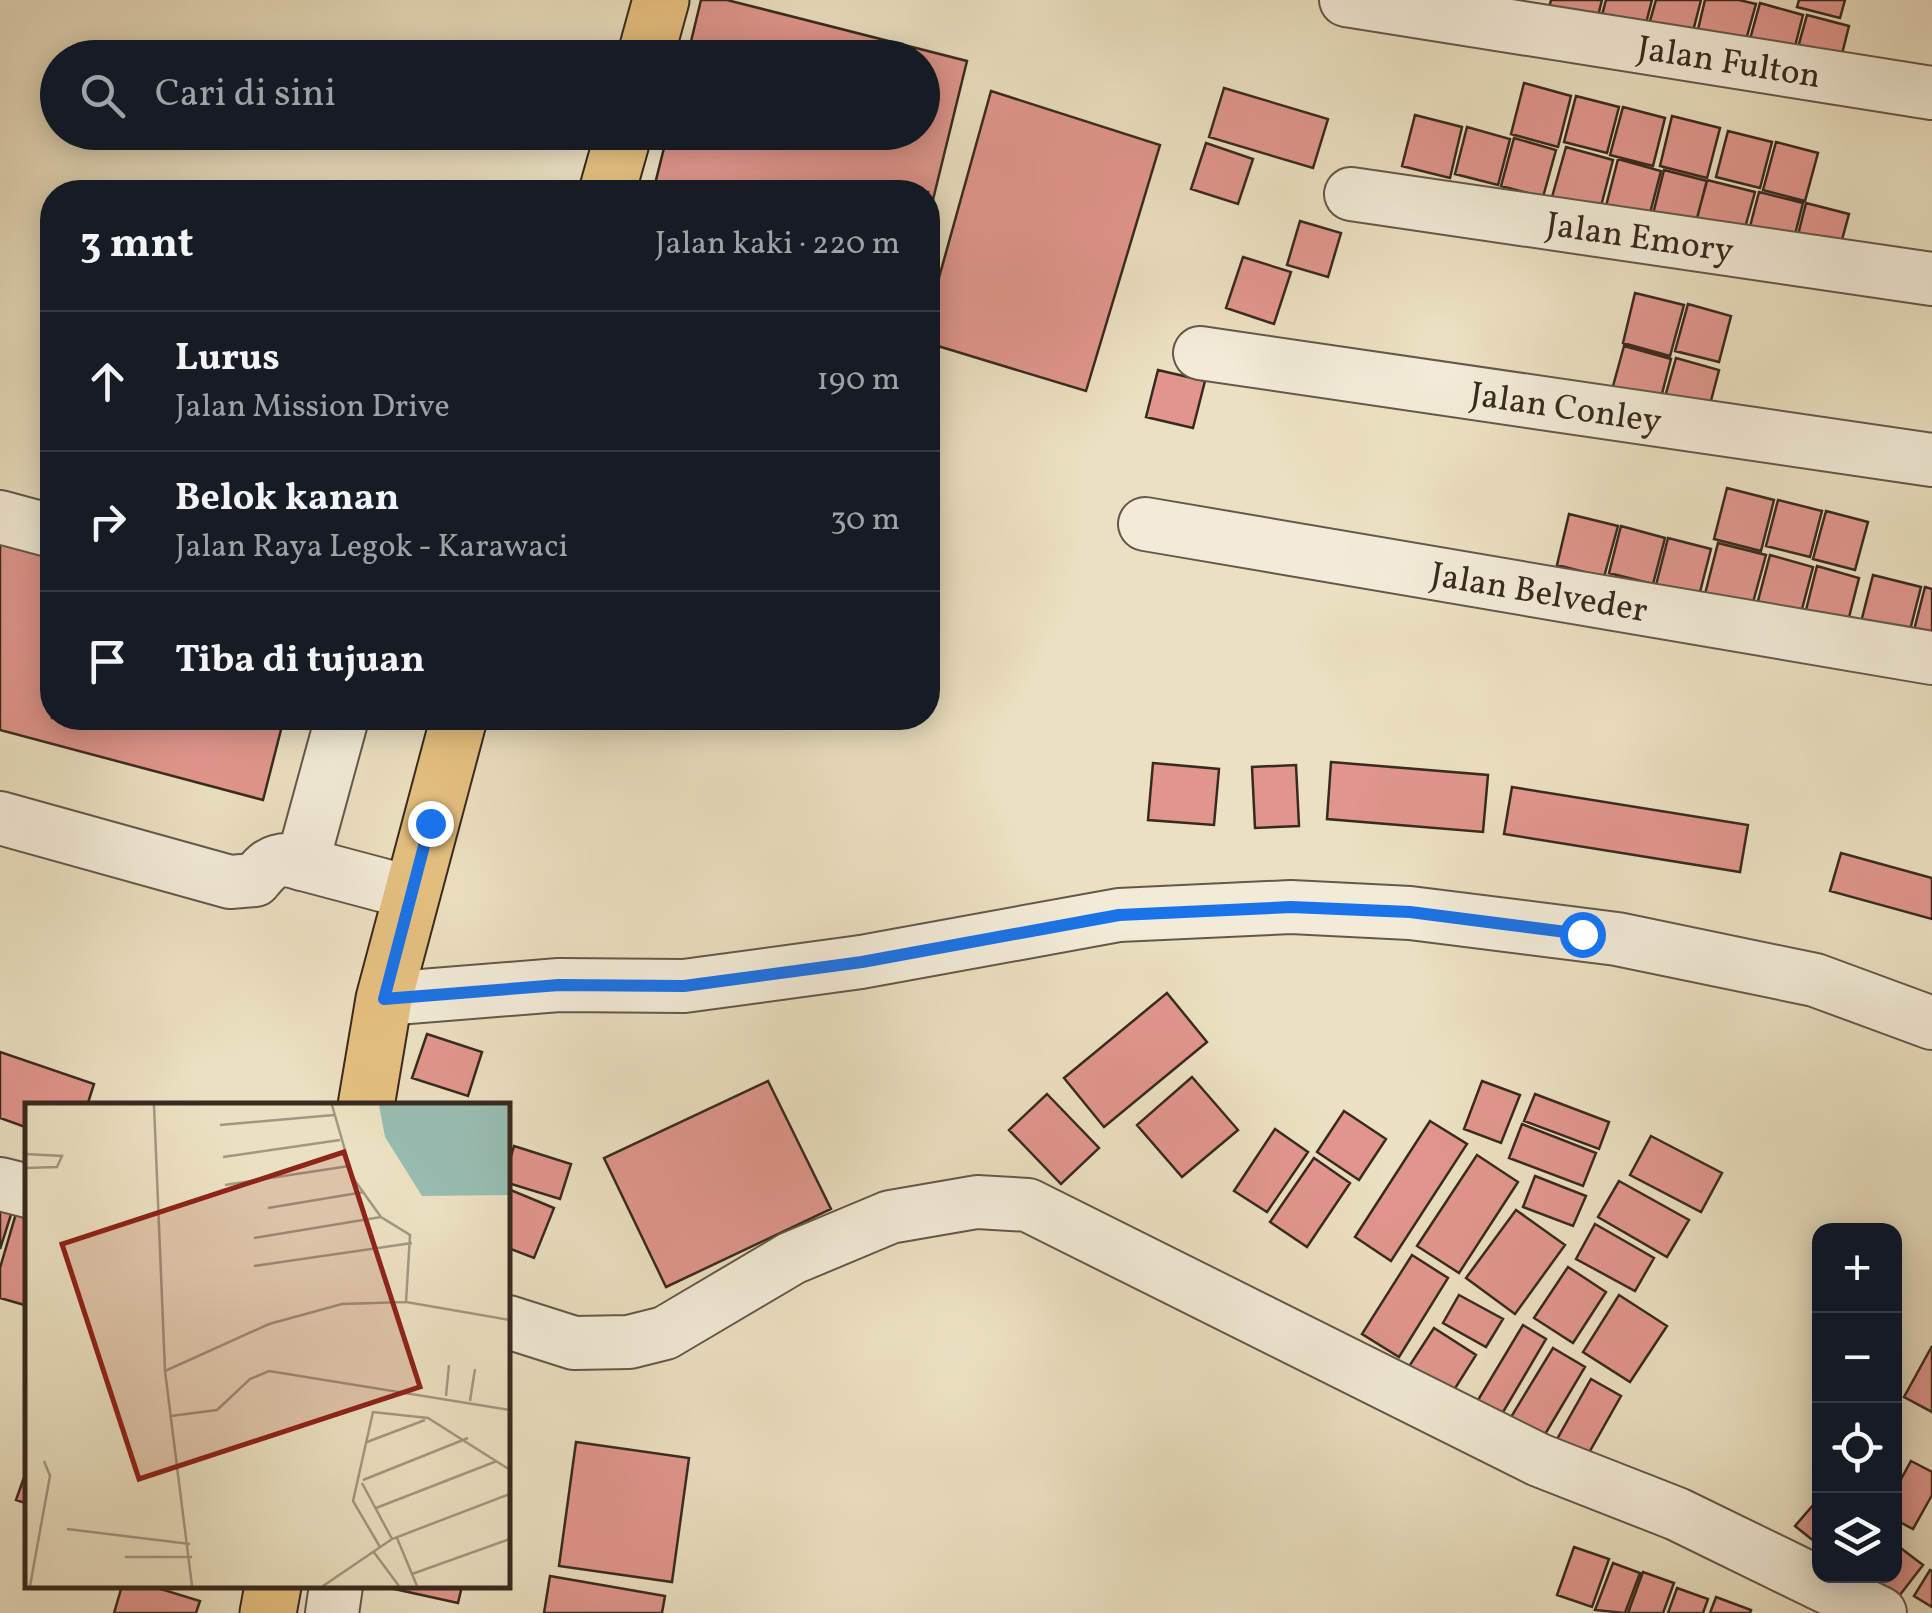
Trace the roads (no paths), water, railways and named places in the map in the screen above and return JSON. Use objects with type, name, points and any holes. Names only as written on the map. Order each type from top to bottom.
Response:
[{"type":"main road","points":[[650,40],[662,0]]},
{"type":"main road","points":[[610,180],[619,150]]},
{"type":"main road","points":[[367,1103],[384,999],[456,730]]},
{"type":"main road","points":[[268,1613],[273,1588]]},
{"type":"street","name":"Jalan Fulton","points":[[1346,0],[1932,94]]},
{"type":"street","name":"Jalan Emory","points":[[1351,194],[1932,280]]},
{"type":"street","name":"Jalan Conley","points":[[1200,353],[1932,460]]},
{"type":"street","points":[[0,517],[40,528]]},
{"type":"street","name":"Jalan Belveder","points":[[1144,524],[1932,658]]},
{"type":"street","points":[[302,864],[339,730]]},
{"type":"street","points":[[0,818],[230,882],[255,880],[277,860],[412,893]]},
{"type":"street","points":[[384,999],[559,985],[684,986],[862,962],[1119,915],[1291,907],[1410,912],[1617,939],[1814,980],[1932,1023]]},
{"type":"street","points":[[0,1184],[25,1190]]},
{"type":"street","points":[[510,1323],[574,1342],[629,1342],[665,1332],[792,1258],[890,1218],[977,1202],[1028,1206],[1538,1460],[1677,1514],[1880,1613]]},
{"type":"street","points":[[332,1613],[336,1588]]}]
